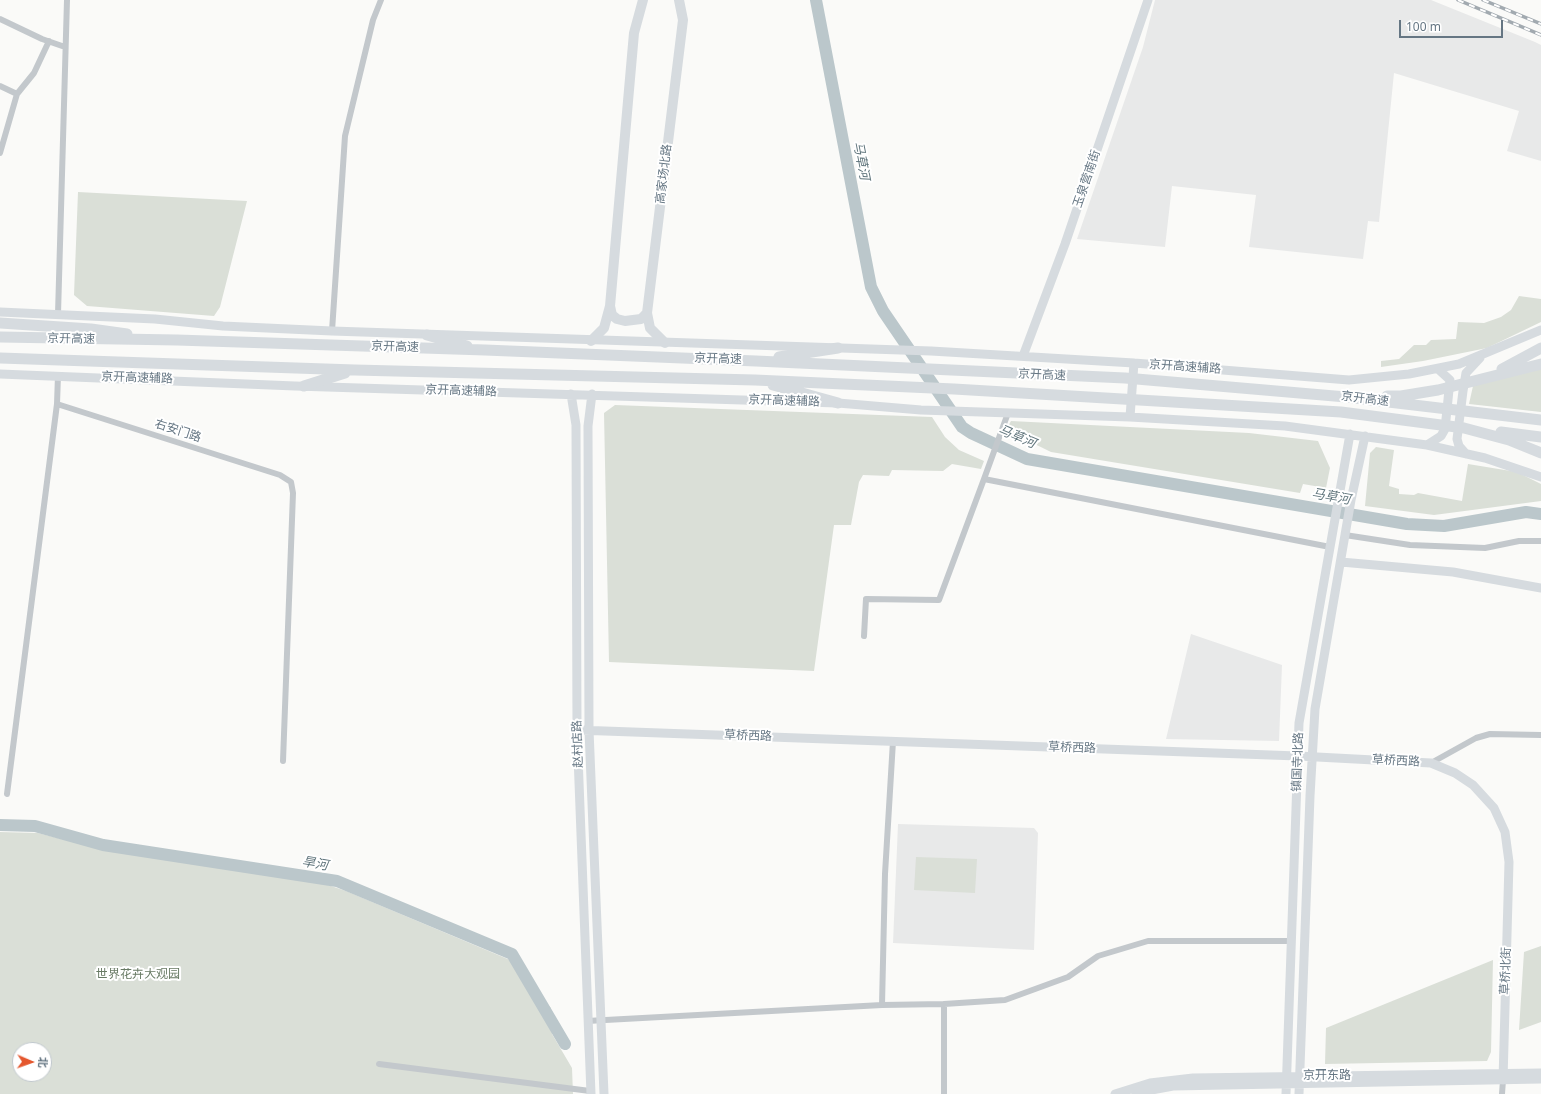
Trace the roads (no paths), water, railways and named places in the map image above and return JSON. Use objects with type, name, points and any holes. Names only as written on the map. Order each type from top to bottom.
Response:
[{"type":"highway","points":[[0,323],[91,329],[178,340]]},
{"type":"highway","points":[[427,335],[485,350]]},
{"type":"highway","name":"京开高速","points":[[0,337],[178,340],[485,350],[1125,378],[1346,397],[1541,420]]},
{"type":"highway","points":[[756,361],[838,348]]},
{"type":"highway","points":[[1491,375],[1541,348]]},
{"type":"highway","name":"京开高速","points":[[0,358],[355,370],[756,380],[954,389],[1341,412],[1464,428]]},
{"type":"highway","points":[[1346,397],[1401,396],[1438,390],[1491,375],[1541,364]]},
{"type":"highway","points":[[304,386],[355,370]]},
{"type":"highway","points":[[756,380],[838,403]]},
{"type":"highway","points":[[1464,428],[1541,437]]},
{"type":"highway","points":[[1464,428],[1509,440],[1541,453]]},
{"type":"main road","points":[[591,340],[604,328],[610,306],[634,33],[643,0]]},
{"type":"main road","name":"高家场北路","points":[[665,343],[650,328],[647,313],[683,20],[679,0]]},
{"type":"main road","points":[[610,306],[612,315],[618,320],[625,321],[641,319],[647,313]]},
{"type":"street","points":[[58,314],[67,0]]},
{"type":"street","points":[[332,331],[345,136],[373,20],[381,0]]},
{"type":"street","name":"玉泉营南街","points":[[1023,356],[1065,244],[1148,0]]},
{"type":"street","points":[[0,19],[65,47]]},
{"type":"street","points":[[0,153],[17,94],[34,73],[49,41]]},
{"type":"street","points":[[0,86],[17,94]]},
{"type":"street","points":[[0,312],[58,314],[332,331],[838,348]]},
{"type":"street","name":"京开高速辅路","points":[[838,348],[1023,356],[1349,380],[1409,374],[1459,364],[1541,330]]},
{"type":"street","points":[[1466,454],[1459,446],[1457,439],[1466,373],[1485,354]]},
{"type":"street","points":[[1130,418],[1134,363]]},
{"type":"street","points":[[1427,445],[1441,436],[1445,429],[1450,380],[1438,369]]},
{"type":"street","name":"京开高速辅路","points":[[0,374],[58,375],[304,386],[838,403],[921,410],[1008,413]]},
{"type":"street","points":[[7,794],[57,404],[58,375]]},
{"type":"street","name":"赵村店路","points":[[571,394],[576,424],[577,730],[590,1093]]},
{"type":"street","name":"赵村店路","points":[[592,394],[588,426],[589,730],[604,1094]]},
{"type":"street","name":"右安门路","points":[[57,404],[280,475],[290,482],[293,500],[283,761]]},
{"type":"street","points":[[864,636],[866,599],[939,600],[1008,413],[1285,426],[1427,445],[1527,471],[1541,477]]},
{"type":"street","name":"镇国寺北路","points":[[1286,1094],[1290,941],[1299,723],[1350,434]]},
{"type":"street","name":"镇国寺北路","points":[[1300,1094],[1315,709],[1351,500],[1365,436]]},
{"type":"street","points":[[984,479],[1330,547]]},
{"type":"street","points":[[1345,533],[1410,545],[1478,547],[1519,541],[1541,541]]},
{"type":"street","points":[[1341,562],[1453,572],[1541,588]]},
{"type":"street","name":"草桥西路","points":[[577,730],[1312,756],[1431,763],[1455,773],[1473,785],[1494,808],[1505,832],[1509,847],[1509,862]]},
{"type":"street","points":[[1431,763],[1476,738],[1490,734],[1541,736]]},
{"type":"street","points":[[882,1004],[885,874],[893,741]]},
{"type":"street","name":"草桥北街","points":[[1503,1077],[1509,862]]},
{"type":"street","points":[[587,1021],[882,1004],[944,1004],[1005,1000],[1068,977],[1098,956],[1148,941],[1290,941]]},
{"type":"street","points":[[944,1004],[944,1094]]},
{"type":"street","points":[[379,1064],[590,1093]]},
{"type":"street","name":"京开东路","points":[[1503,1077],[1541,1073]]},
{"type":"street","points":[[1502,1094],[1503,1077]]},
{"type":"street","name":"京开东路","points":[[1115,1094],[1136,1087],[1169,1080],[1503,1077],[1541,1079]]},
{"type":"street","name":"京开东路","points":[[1133,1094],[1173,1086],[1286,1080]]},
{"type":"waterway","name":"马草河","points":[[816,0],[871,287],[883,311],[962,427],[971,433],[1027,459],[1407,524],[1444,526],[1526,512],[1541,514]]},
{"type":"waterway","name":"旱河","points":[[0,825],[35,826],[103,845],[337,881],[512,954],[565,1044]]},
{"type":"railway","points":[[1458,0],[1541,35]]},
{"type":"railway","points":[[1483,0],[1541,24]]},
{"type":"park label","name":"世界花卉大观园","points":[[138,975]]}]
